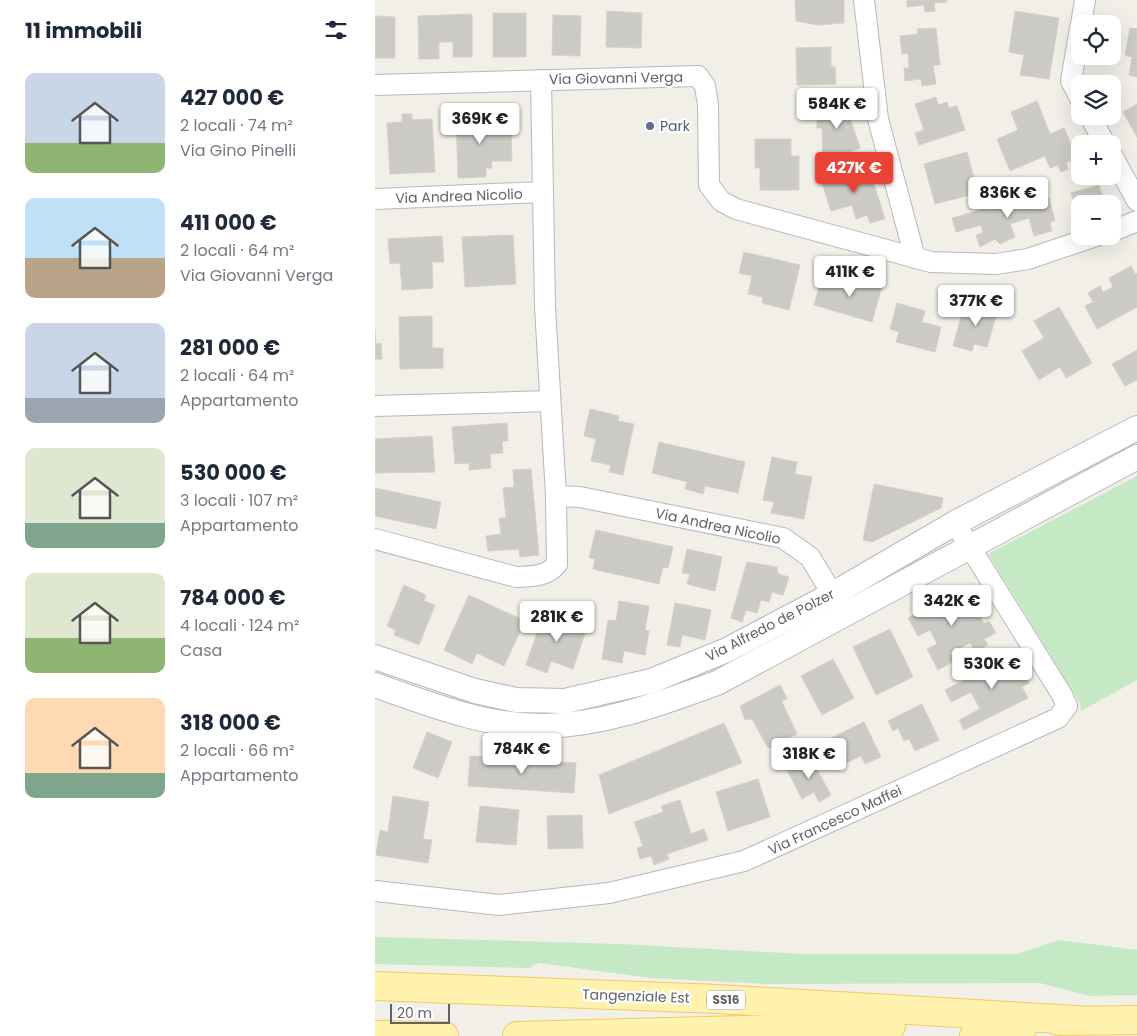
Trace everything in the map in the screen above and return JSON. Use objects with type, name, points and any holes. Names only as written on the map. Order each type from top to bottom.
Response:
[{"type":"main road","name":"Tangenziale Est","points":[[375,986],[718,999],[1076,1020]]},
{"type":"main road","name":"Tangenziale Est","points":[[517,1036],[1076,1020],[1137,1020]]},
{"type":"main road","points":[[974,1036],[1076,1020]]},
{"type":"main road","points":[[375,1035],[444,1036]]},
{"type":"street","points":[[864,0],[878,119],[915,258]]},
{"type":"street","points":[[1082,15],[1085,0]]},
{"type":"street","name":"Via Giovanni Verga","points":[[375,85],[698,76],[705,86],[708,105],[709,186],[721,201],[736,209],[931,262],[995,264],[1029,259],[1071,245]]},
{"type":"street","name":"Via Andrea Nicolio","points":[[375,539],[516,576],[539,575],[552,570],[557,564],[556,496],[550,401],[543,192],[541,80]]},
{"type":"street","points":[[1121,172],[1137,201]]},
{"type":"street","name":"Via Andrea Nicolio","points":[[375,199],[543,192]]},
{"type":"street","points":[[1121,228],[1137,221]]},
{"type":"street","points":[[375,406],[550,401]]},
{"type":"street","name":"Via Alfredo de Polzer","points":[[375,685],[469,716],[511,724],[544,726],[611,718],[645,709],[717,684],[838,604],[955,523],[1137,428]]},
{"type":"street","name":"Via Alfredo de Polzer","points":[[375,657],[475,691],[516,700],[565,701],[651,681],[838,604],[968,546],[1137,457]]},
{"type":"street","name":"Via Andrea Nicolio","points":[[556,496],[581,497],[783,538],[811,557],[838,604]]},
{"type":"street","name":"Via Francesco Maffei","points":[[375,891],[499,905],[609,893],[744,861],[1058,718],[1067,706],[1062,694],[955,523]]},
{"type":"green space","points":[[1137,476],[1137,680],[1081,711],[1080,703],[988,554]]},
{"type":"green space","points":[[375,937],[620,944],[802,954],[1017,954],[1059,940],[1137,950],[1137,995],[1090,996],[1040,983],[767,984],[651,978],[539,963],[528,968],[375,964]]},
{"type":"building","points":[[795,0],[844,0],[844,23],[818,25],[796,21]]},
{"type":"building","points":[[907,0],[947,0],[947,2],[934,3],[935,11],[925,12],[924,5],[907,7]]},
{"type":"building","points":[[607,11],[642,13],[641,48],[606,47]]},
{"type":"building","points":[[1015,11],[1059,18],[1049,79],[1020,75],[1024,55],[1009,52]]},
{"type":"building","points":[[493,13],[526,13],[526,57],[493,57]]},
{"type":"building","points":[[472,14],[472,57],[453,57],[453,42],[439,42],[439,59],[419,59],[418,16]]},
{"type":"building","points":[[553,15],[581,16],[580,56],[552,55]]},
{"type":"building","points":[[375,16],[395,17],[395,58],[375,58]]},
{"type":"building","points":[[936,28],[940,65],[933,65],[936,84],[922,86],[921,79],[905,81],[904,68],[909,68],[908,53],[902,54],[900,36],[918,34],[917,29]]},
{"type":"building","points":[[1130,28],[1137,29],[1137,77],[1129,75],[1132,57],[1125,55]]},
{"type":"building","points":[[831,47],[831,67],[835,67],[836,84],[797,85],[796,48]]},
{"type":"building","points":[[936,97],[938,105],[947,102],[949,108],[957,106],[965,130],[919,145],[915,133],[924,130],[915,104]]},
{"type":"building","points":[[1037,101],[1050,134],[1064,128],[1071,144],[1071,160],[1066,163],[1068,169],[1061,172],[1058,165],[1050,168],[1045,156],[1010,171],[997,139],[1018,130],[1011,112]]},
{"type":"building","points":[[1137,104],[1137,137],[1123,112]]},
{"type":"building","points":[[851,106],[851,121],[860,148],[838,156],[823,155],[822,128],[817,128],[817,107]]},
{"type":"building","points":[[402,114],[412,114],[412,120],[432,119],[435,172],[390,174],[387,123],[402,122]]},
{"type":"building","points":[[485,114],[485,121],[493,121],[493,128],[511,128],[512,161],[491,161],[492,168],[486,168],[486,177],[458,178],[456,115]]},
{"type":"building","points":[[755,139],[791,139],[791,156],[799,156],[799,190],[760,190],[760,168],[755,168]]},
{"type":"building","points":[[967,152],[978,193],[935,204],[924,164]]},
{"type":"building","points":[[868,165],[885,219],[870,223],[867,215],[856,219],[852,205],[831,211],[821,180]]},
{"type":"building","points":[[1099,185],[1102,195],[1072,195],[1071,193]]},
{"type":"building","points":[[1041,193],[1043,200],[1049,198],[1055,221],[1050,222],[1052,231],[1034,236],[1029,218],[1010,224],[1015,237],[1000,244],[995,239],[980,247],[976,235],[983,233],[981,225],[956,232],[952,218]]},
{"type":"building","points":[[513,235],[516,284],[465,287],[462,237]]},
{"type":"building","points":[[442,236],[444,262],[432,262],[433,288],[402,290],[400,263],[390,264],[388,239]]},
{"type":"building","points":[[744,252],[800,265],[789,310],[762,303],[763,297],[748,294],[752,276],[739,273]]},
{"type":"building","points":[[1131,266],[1135,274],[1137,273],[1137,307],[1097,329],[1085,306],[1093,302],[1088,293],[1100,286],[1103,292],[1113,287],[1109,278]]},
{"type":"building","points":[[855,278],[882,286],[872,322],[814,305],[821,280],[853,286]]},
{"type":"building","points":[[986,302],[999,306],[987,347],[974,344],[972,351],[953,346],[964,306],[983,311]]},
{"type":"building","points":[[897,303],[925,311],[922,322],[941,327],[935,352],[896,342],[899,332],[890,329]]},
{"type":"building","points":[[1059,307],[1092,363],[1066,378],[1060,367],[1039,380],[1022,351],[1044,338],[1034,321]]},
{"type":"building","points":[[432,316],[432,348],[443,348],[443,368],[400,369],[399,317]]},
{"type":"building","points":[[375,329],[376,344],[381,343],[382,359],[375,359]]},
{"type":"building","points":[[1137,350],[1137,380],[1125,386],[1112,364]]},
{"type":"building","points":[[590,409],[619,416],[618,421],[634,424],[623,475],[609,472],[611,465],[591,461],[596,439],[584,436]]},
{"type":"building","points":[[507,423],[508,441],[502,441],[503,453],[490,454],[491,468],[469,470],[469,463],[455,464],[452,427]]},
{"type":"building","points":[[432,436],[435,472],[375,473],[375,439]]},
{"type":"building","points":[[659,442],[745,462],[738,493],[705,486],[703,494],[685,489],[687,482],[652,473]]},
{"type":"building","points":[[772,457],[797,462],[795,474],[812,477],[804,519],[771,513],[774,502],[763,500]]},
{"type":"building","points":[[531,469],[539,555],[520,557],[519,549],[488,551],[486,536],[501,534],[499,518],[506,518],[503,488],[514,487],[513,470]]},
{"type":"building","points":[[874,484],[943,498],[941,508],[872,542],[863,540]]},
{"type":"building","points":[[375,488],[441,502],[436,529],[375,516]]},
{"type":"building","points":[[596,530],[673,547],[668,568],[663,567],[659,584],[593,569],[595,559],[589,558]]},
{"type":"building","points":[[687,549],[722,557],[715,591],[687,584],[690,574],[682,573]]},
{"type":"building","points":[[747,562],[777,567],[778,574],[789,577],[783,595],[772,592],[769,602],[761,600],[757,613],[746,610],[742,622],[731,618]]},
{"type":"building","points":[[404,585],[426,595],[424,601],[435,605],[419,645],[394,635],[396,630],[387,626]]},
{"type":"building","points":[[965,587],[984,624],[989,621],[996,633],[984,639],[988,645],[975,652],[970,643],[950,653],[954,661],[938,670],[927,649],[937,644],[930,630],[918,636],[908,618]]},
{"type":"building","points":[[469,595],[525,621],[504,666],[477,653],[472,664],[444,650]]},
{"type":"building","points":[[619,601],[649,606],[645,630],[649,631],[645,655],[624,651],[622,663],[602,659],[608,620],[616,621]]},
{"type":"building","points":[[675,603],[711,610],[705,640],[682,635],[680,647],[667,645]]},
{"type":"building","points":[[571,614],[589,621],[573,669],[551,661],[547,673],[526,665],[543,616],[567,625]]},
{"type":"building","points":[[890,629],[913,677],[876,695],[853,647]]},
{"type":"building","points":[[1015,655],[1029,683],[1022,687],[1028,698],[964,730],[959,720],[980,709],[971,692],[951,702],[945,690]]},
{"type":"building","points":[[833,659],[854,698],[822,715],[801,676]]},
{"type":"building","points":[[780,685],[787,698],[782,702],[797,734],[768,748],[752,719],[745,720],[740,706]]},
{"type":"building","points":[[922,704],[939,740],[915,751],[909,739],[904,741],[898,728],[893,731],[888,721]]},
{"type":"building","points":[[864,722],[881,757],[865,764],[861,756],[842,765],[829,739]]},
{"type":"building","points":[[724,723],[742,763],[609,814],[599,775]]},
{"type":"building","points":[[427,732],[452,742],[438,778],[413,768]]},
{"type":"building","points":[[470,756],[576,763],[574,793],[468,786]]},
{"type":"building","points":[[810,757],[831,795],[819,802],[814,792],[802,799],[787,770]]},
{"type":"building","points":[[758,779],[770,817],[728,831],[716,792]]},
{"type":"building","points":[[393,796],[429,802],[423,839],[432,840],[428,863],[376,855],[380,830],[388,832]]},
{"type":"building","points":[[680,800],[691,834],[704,829],[708,840],[667,854],[669,859],[654,865],[651,856],[640,859],[637,848],[643,846],[634,822],[663,812],[661,806]]},
{"type":"building","points":[[480,806],[519,810],[516,845],[476,842]]},
{"type":"building","points":[[582,815],[583,848],[548,849],[547,816]]},
{"type":"place","name":"Park","points":[[650,126]]}]
